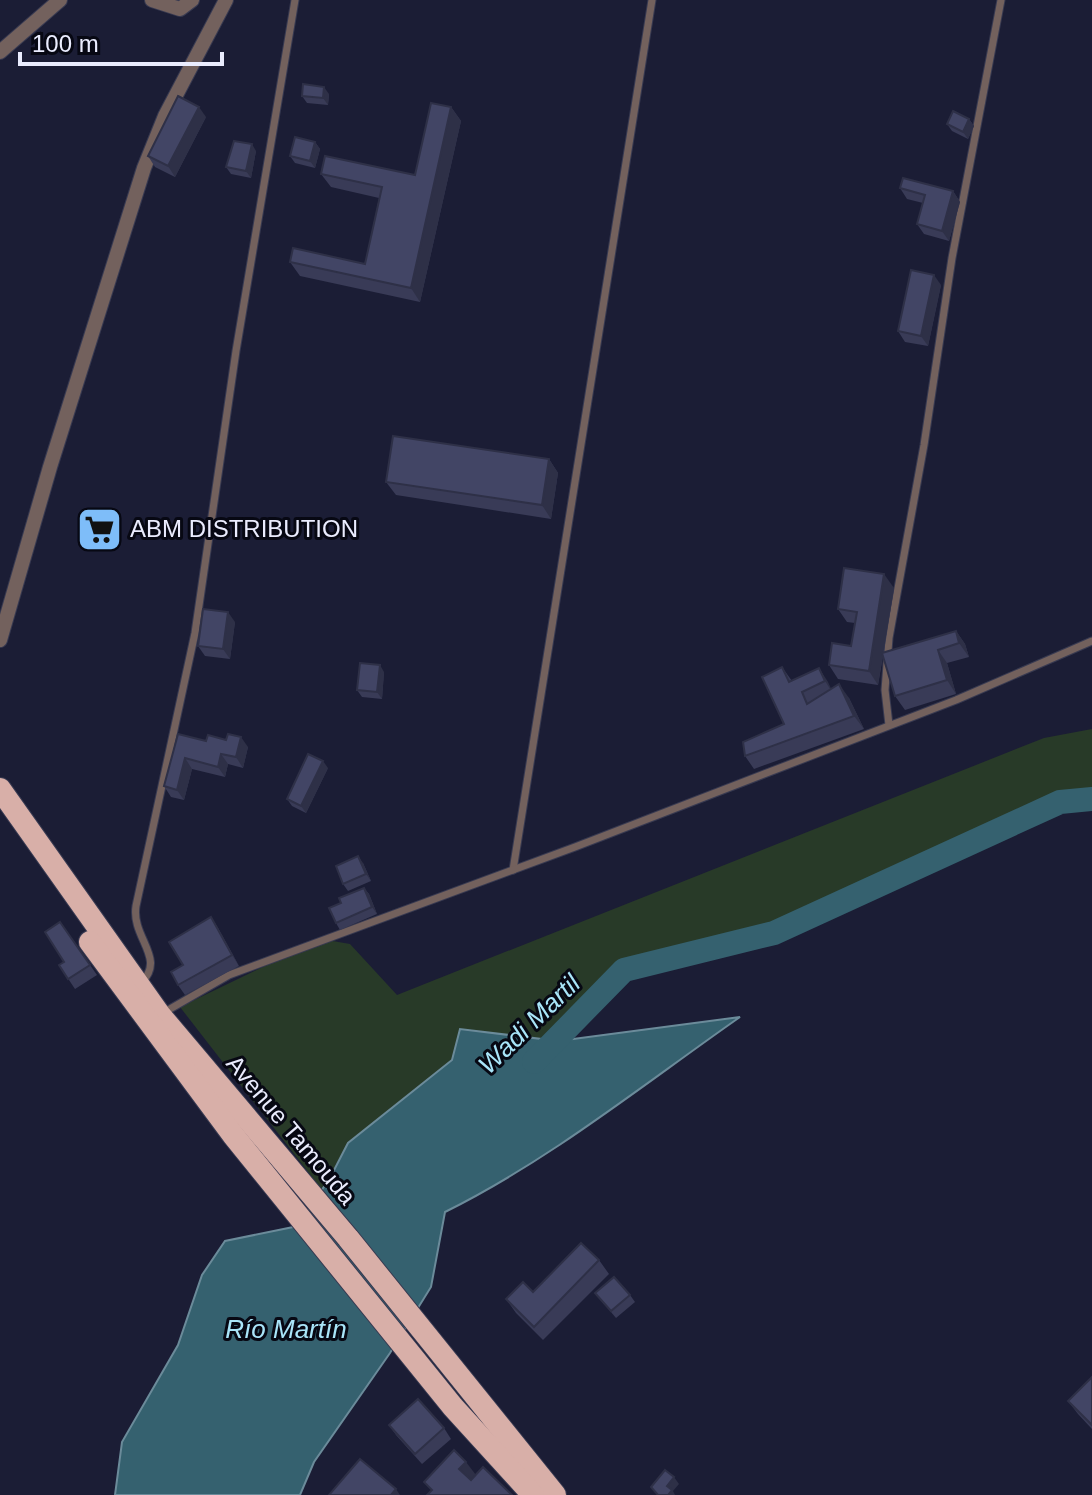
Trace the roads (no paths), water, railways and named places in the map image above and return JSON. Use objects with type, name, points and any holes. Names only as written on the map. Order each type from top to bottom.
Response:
[{"type":"highway","name":"Avenue Tamouda","points":[[0,789],[160,1015],[453,1407],[533,1495]]},
{"type":"highway","name":"Avenue Tamouda","points":[[0,813],[129,998],[471,1392],[555,1495]]},
{"type":"street","points":[[0,52],[60,0]]},
{"type":"street","points":[[152,0],[180,9],[192,0]]},
{"type":"street","points":[[0,640],[50,467],[144,168],[165,116],[226,0]]},
{"type":"lane","points":[[140,984],[151,972],[152,960],[136,929],[136,906],[195,633],[236,351],[270,166],[295,0]]},
{"type":"lane","points":[[513,870],[652,0]]},
{"type":"lane","points":[[889,725],[885,690],[889,638],[922,459],[952,258],[1001,0]]},
{"type":"lane","points":[[160,1015],[229,975],[513,870],[889,725],[1092,641]]},
{"type":"water","name":"Río Martín","points":[[740,1017],[559,1145],[445,1212],[431,1287],[390,1353],[314,1462],[300,1495],[115,1495],[122,1442],[178,1345],[202,1275],[225,1241],[298,1226],[331,1176],[348,1143],[452,1060],[460,1029],[558,1041]]},
{"type":"waterway","name":"Wadi Martil","points":[[534,1062],[624,970],[774,933],[1060,802],[1092,799]]},
{"type":"place","name":"ABM DISTRIBUTION","points":[[99,529]]}]
